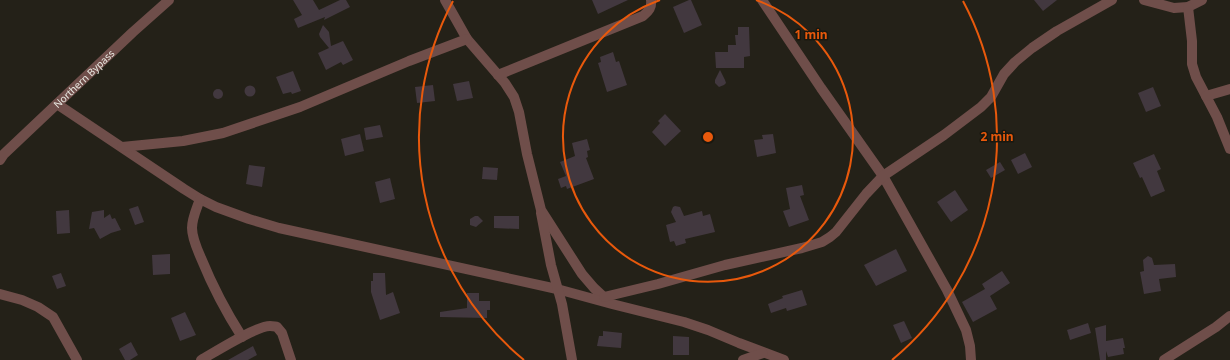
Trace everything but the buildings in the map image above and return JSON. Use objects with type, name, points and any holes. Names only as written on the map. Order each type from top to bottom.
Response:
[{"type":"street","name":"Northern Bypass","points":[[0,160],[4,154],[169,0]]},
{"type":"street","points":[[445,0],[467,39],[505,83],[514,97],[519,112],[528,161],[541,210],[545,238],[562,304],[572,360]]},
{"type":"street","points":[[498,75],[643,16],[650,10],[652,4],[651,0]]},
{"type":"street","points":[[762,0],[821,88],[883,176],[946,290],[966,330],[970,346],[971,360]]},
{"type":"street","points":[[604,297],[658,284],[724,265],[802,248],[822,242],[836,232],[866,194],[883,176],[944,135],[981,107],[991,97],[1004,74],[1015,62],[1056,31],[1112,0]]},
{"type":"street","points":[[1144,0],[1174,8],[1188,7],[1202,0]]},
{"type":"street","points":[[1188,7],[1192,41],[1192,64],[1196,77],[1217,117],[1230,149]]},
{"type":"street","points":[[122,147],[183,141],[223,133],[300,107],[409,61],[467,39]]},
{"type":"street","points":[[1206,96],[1230,89]]},
{"type":"street","points":[[57,104],[200,199],[216,207],[249,219],[279,228],[557,289],[684,322],[784,360]]},
{"type":"street","points":[[200,199],[193,218],[192,229],[196,244],[206,269],[242,337]]},
{"type":"street","points":[[541,210],[582,274],[594,288],[612,304]]},
{"type":"street","points":[[0,294],[22,300],[38,307],[52,317],[77,360]]},
{"type":"street","points":[[1164,360],[1216,327],[1230,316]]},
{"type":"street","points":[[201,360],[262,327],[270,326],[277,327],[282,333],[291,360]]},
{"type":"street","points":[[742,360],[763,353]]}]
